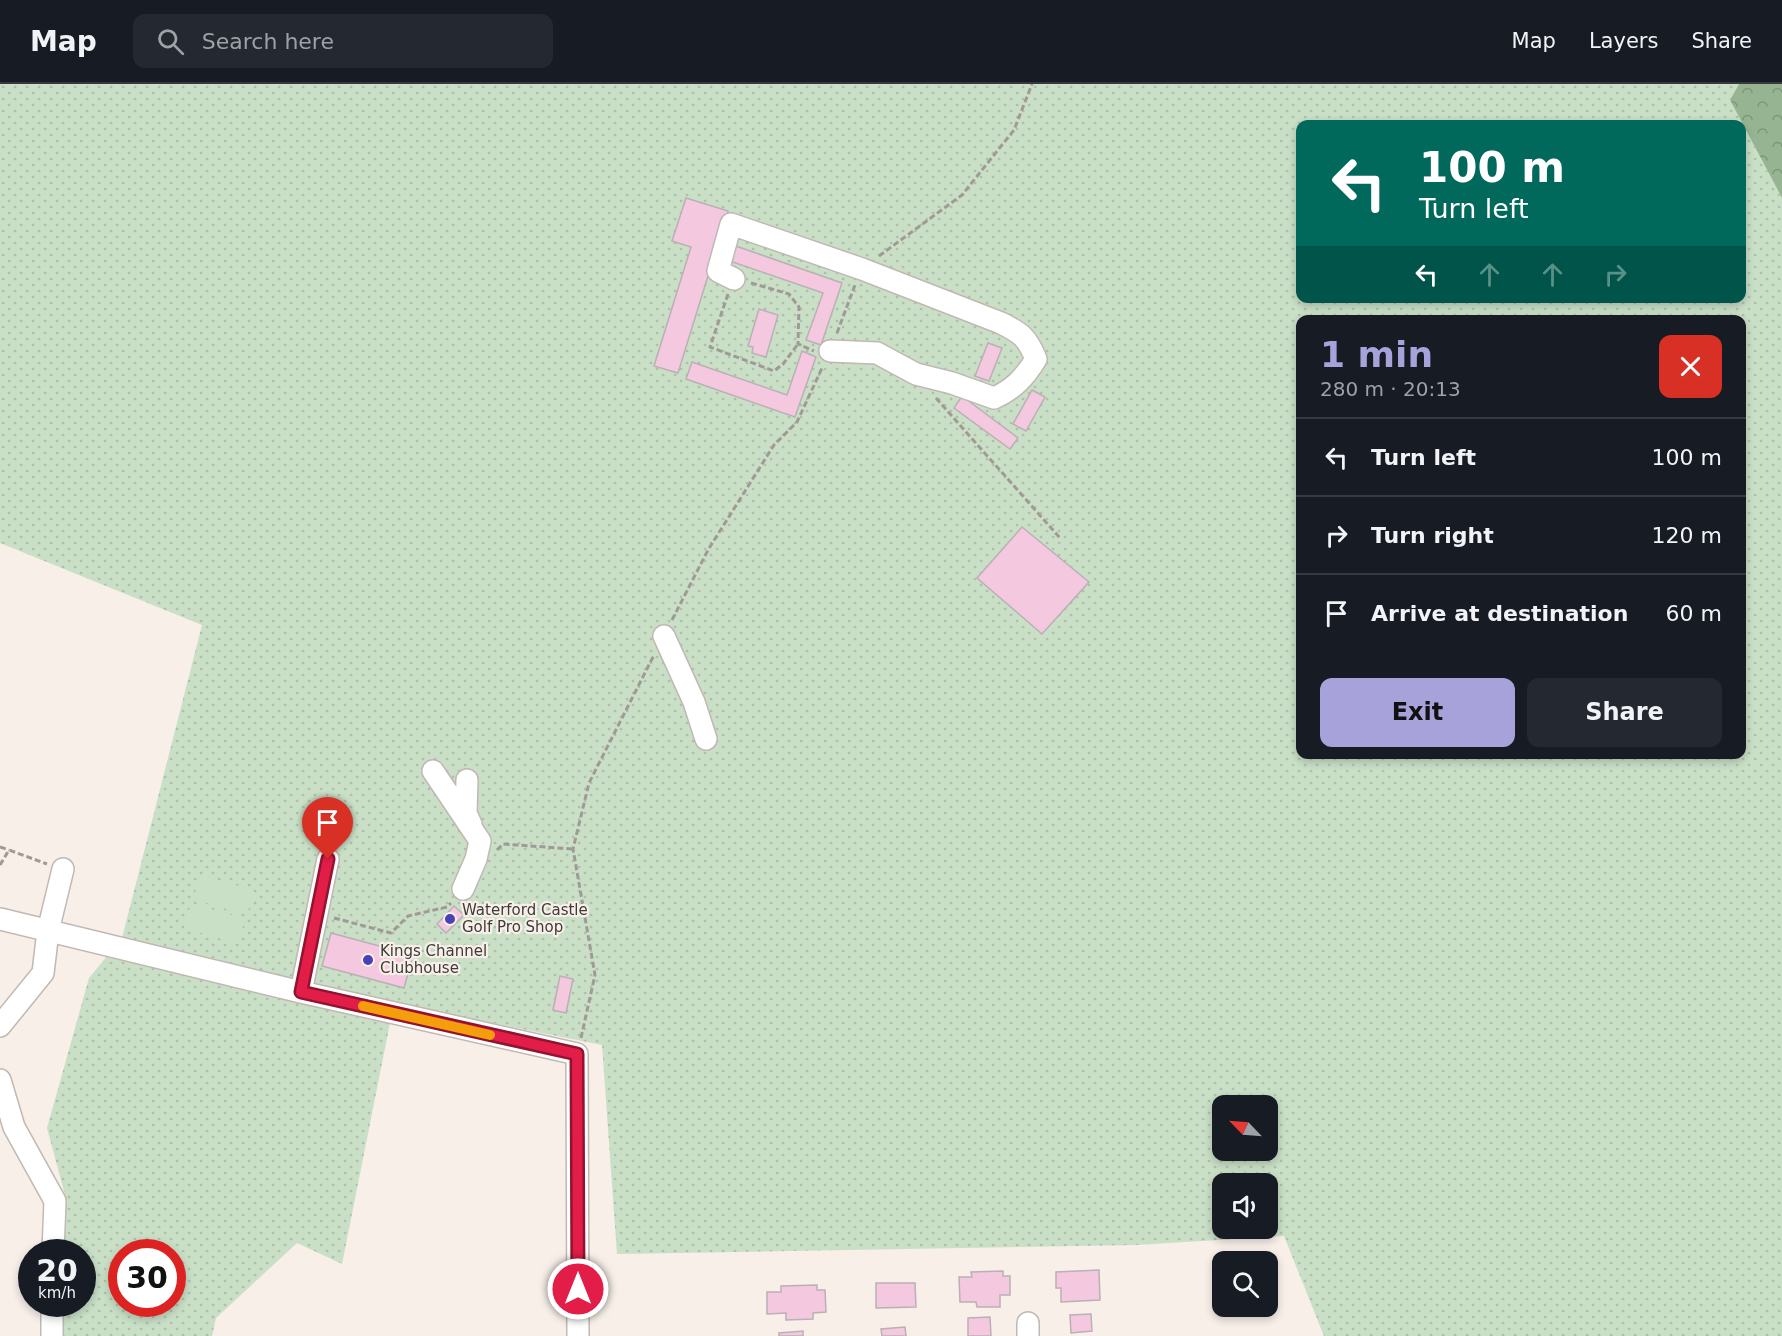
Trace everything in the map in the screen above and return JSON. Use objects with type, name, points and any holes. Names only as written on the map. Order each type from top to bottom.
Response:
[{"type":"street","points":[[734,279],[718,271],[731,225],[862,269],[1001,323],[1020,333],[1030,344],[1036,359],[1016,386],[994,398],[952,383],[916,374],[878,353],[830,351]]},
{"type":"street","points":[[664,636],[694,702],[706,739]]},
{"type":"street","points":[[433,771],[455,807],[472,827]]},
{"type":"street","points":[[463,889],[476,859],[480,841],[466,813],[466,780]]},
{"type":"street","points":[[301,992],[328,859]]},
{"type":"street","points":[[0,1026],[43,973],[48,931],[63,869]]},
{"type":"street","points":[[0,919],[301,992],[577,1054],[578,1336]]},
{"type":"street","points":[[0,1080],[14,1127],[55,1201],[54,1239]]},
{"type":"street","points":[[52,1317],[52,1336]]},
{"type":"path","points":[[577,1054],[595,975],[573,849],[589,783],[708,550],[774,445],[797,422],[830,351],[862,269],[962,195],[1014,130],[1032,84]]},
{"type":"path","points":[[734,279],[789,294],[799,307],[798,344],[783,364],[774,371],[710,346],[734,279]]},
{"type":"path","points":[[798,344],[818,353],[830,351]]},
{"type":"path","points":[[916,374],[1060,538]]},
{"type":"path","points":[[0,847],[63,869]]},
{"type":"path","points":[[1,865],[9,850]]},
{"type":"green space","points":[[0,84],[1739,84],[1730,100],[1741,120],[1296,120],[1296,303],[1746,303],[1746,130],[1782,198],[1782,1336],[1324,1336],[1284,1236],[1278,1236],[1278,1173],[1212,1173],[1212,1239],[1235,1239],[1136,1245],[617,1254],[602,1045],[402,1005],[391,1018],[342,1264],[297,1243],[216,1318],[212,1336],[62,1336],[62,1317],[96,1317],[96,1239],[63,1239],[65,1195],[47,1128],[89,978],[122,938],[202,625],[0,543]]},
{"type":"green space","points":[[1739,84],[1782,84],[1782,198],[1746,130],[1746,120],[1741,120],[1730,100]]},
{"type":"green space","points":[[200,875],[254,890],[247,915],[193,899]]},
{"type":"green space","points":[[191,903],[245,919],[238,944],[184,928]]},
{"type":"building","points":[[686,198],[728,211],[678,373],[654,366],[691,247],[672,241]]},
{"type":"building","points":[[730,244],[842,283],[821,345],[806,340],[823,293],[724,259]]},
{"type":"building","points":[[759,309],[778,315],[766,357],[752,353],[753,347],[748,346]]},
{"type":"building","points":[[988,343],[1002,348],[989,381],[975,376]]},
{"type":"building","points":[[802,351],[816,357],[795,417],[686,379],[692,362],[787,395]]},
{"type":"building","points":[[1032,390],[1045,397],[1026,431],[1013,424]]},
{"type":"building","points":[[962,396],[1018,438],[1010,449],[954,408]]},
{"type":"building","points":[[1022,527],[1089,582],[1042,634],[977,578]]},
{"type":"building","name":"Waterford Castle Golf Pro Shop","points":[[454,906],[464,915],[446,933],[437,924]]},
{"type":"building","name":"Kings Channel Clubhouse","points":[[331,933],[413,955],[404,988],[322,966]]},
{"type":"building","points":[[560,976],[573,979],[566,1013],[553,1010]]},
{"type":"building","points":[[1099,1270],[1100,1300],[1061,1302],[1061,1288],[1056,1288],[1056,1272]]},
{"type":"building","points":[[1003,1271],[1003,1276],[1010,1276],[1010,1295],[1000,1295],[1000,1307],[977,1307],[976,1302],[960,1302],[959,1277],[972,1277],[971,1272]]},
{"type":"building","points":[[876,1283],[915,1283],[916,1307],[876,1308]]},
{"type":"building","points":[[817,1285],[817,1290],[825,1290],[826,1312],[813,1313],[813,1319],[786,1320],[786,1313],[767,1314],[767,1292],[781,1292],[781,1286]]},
{"type":"building","points":[[1091,1314],[1092,1331],[1071,1333],[1070,1315]]},
{"type":"building","points":[[990,1317],[991,1336],[968,1336],[968,1318]]},
{"type":"building","points":[[905,1327],[906,1336],[882,1336],[881,1329]]},
{"type":"building","points":[[803,1331],[803,1336],[779,1336],[779,1333]]},
{"type":"slow traffic","points":[[363,1006],[490,1035]]},
{"type":"place","name":"Waterford Castle Golf Pro Shop","points":[[450,919]]},
{"type":"place","name":"Kings Channel Clubhouse","points":[[368,960]]},
{"type":"route","points":[[328,859],[301,992],[577,1054],[578,1289]]}]
